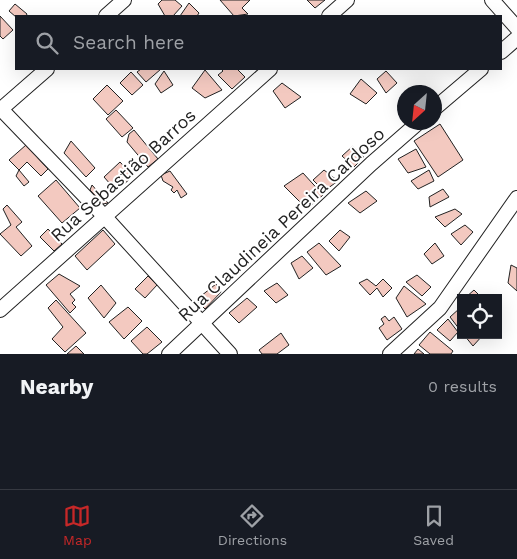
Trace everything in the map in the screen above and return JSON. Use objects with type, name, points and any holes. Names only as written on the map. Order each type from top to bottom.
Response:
[{"type":"street","points":[[107,15],[124,0]]},
{"type":"street","points":[[330,15],[347,0]]},
{"type":"street","points":[[492,0],[517,28]]},
{"type":"street","points":[[502,51],[517,38]]},
{"type":"street","points":[[46,70],[0,109],[105,217],[230,354]]},
{"type":"street","name":"Rua Sebastião Barros","points":[[0,310],[269,70]]},
{"type":"street","points":[[442,102],[480,70]]},
{"type":"street","name":"Rua Claudineia Pereira Cardoso","points":[[169,354],[371,164],[410,130]]},
{"type":"street","points":[[390,354],[440,308],[517,198]]},
{"type":"building","points":[[162,0],[175,0],[182,6],[174,15],[164,15],[158,4]]},
{"type":"building","points":[[220,0],[250,0],[242,8],[248,14],[233,15]]},
{"type":"building","points":[[307,0],[325,0],[315,8]]},
{"type":"building","points":[[189,3],[199,13],[198,15],[181,15]]},
{"type":"building","points":[[15,4],[27,14],[15,16],[9,11]]},
{"type":"building","points":[[0,16],[13,30],[3,39],[0,36]]},
{"type":"building","points":[[140,70],[160,70],[146,82],[137,72]]},
{"type":"building","points":[[205,70],[222,90],[205,98],[192,88]]},
{"type":"building","points":[[238,70],[245,77],[232,89],[218,75],[223,71]]},
{"type":"building","points":[[164,71],[173,85],[161,93],[155,84]]},
{"type":"building","points":[[386,71],[397,83],[386,93],[377,79]]},
{"type":"building","points":[[131,72],[143,85],[132,95],[120,83]]},
{"type":"building","points":[[361,79],[377,93],[366,104],[350,94]]},
{"type":"building","points":[[282,83],[301,97],[285,108],[273,91]]},
{"type":"building","points":[[107,85],[123,101],[108,115],[93,99]]},
{"type":"building","points":[[116,110],[133,128],[122,137],[106,119]]},
{"type":"building","points":[[442,127],[463,160],[438,177],[414,141],[431,130],[442,130]]},
{"type":"building","points":[[134,130],[158,159],[148,167],[127,142],[129,134]]},
{"type":"building","points":[[71,141],[95,168],[86,177],[64,153]]},
{"type":"building","points":[[26,145],[48,169],[41,176],[27,162],[19,170],[9,160]]},
{"type":"building","points":[[353,146],[364,157],[354,167],[342,156]]},
{"type":"building","points":[[416,149],[426,167],[408,173],[398,159]]},
{"type":"building","points":[[120,162],[133,176],[122,186],[111,185],[104,177]]},
{"type":"building","points":[[19,170],[29,182],[24,186],[16,176]]},
{"type":"building","points":[[324,170],[338,181],[324,191],[313,180]]},
{"type":"building","points":[[429,170],[434,181],[418,189],[411,181]]},
{"type":"building","points":[[170,171],[187,194],[181,198],[177,190],[174,193],[171,190],[173,187],[163,181],[161,175]]},
{"type":"building","points":[[303,173],[323,195],[307,209],[284,186]]},
{"type":"building","points":[[56,180],[80,208],[62,223],[38,196]]},
{"type":"building","points":[[92,185],[108,203],[103,204],[90,190]]},
{"type":"building","points":[[443,189],[449,197],[430,207],[429,197]]},
{"type":"building","points":[[366,191],[377,201],[360,213],[348,203]]},
{"type":"building","points":[[7,205],[22,222],[16,227],[32,246],[21,256],[0,234],[11,225],[3,209]]},
{"type":"building","points":[[455,209],[462,214],[445,227],[435,217]]},
{"type":"building","points":[[465,225],[473,232],[461,245],[451,234]]},
{"type":"building","points":[[48,229],[62,244],[54,251],[40,237]]},
{"type":"building","points":[[103,230],[115,244],[87,270],[75,256]]},
{"type":"building","points":[[340,230],[350,237],[339,251],[329,241]]},
{"type":"building","points":[[319,243],[341,266],[326,275],[307,252]]},
{"type":"building","points":[[435,243],[444,256],[432,264],[424,254]]},
{"type":"building","points":[[302,256],[313,268],[299,279],[291,263]]},
{"type":"building","points":[[511,265],[517,268],[517,291],[508,283]]},
{"type":"building","points":[[59,274],[80,286],[70,294],[75,300],[72,303],[76,307],[70,313],[46,285]]},
{"type":"building","points":[[417,275],[431,287],[422,296],[406,282]]},
{"type":"building","points":[[148,276],[157,285],[145,298],[135,289]]},
{"type":"building","points":[[367,279],[376,286],[383,279],[392,288],[383,297],[377,288],[370,295],[359,283]]},
{"type":"building","points":[[277,283],[288,295],[276,303],[264,291]]},
{"type":"building","points":[[216,284],[221,292],[205,309],[196,300]]},
{"type":"building","points":[[101,285],[116,303],[104,318],[88,298]]},
{"type":"building","points":[[404,286],[426,304],[407,317],[396,298]]},
{"type":"building","points":[[474,290],[478,294],[470,294]]},
{"type":"building","points":[[247,298],[257,307],[239,323],[229,313]]},
{"type":"building","points":[[56,300],[86,333],[65,352],[52,339],[63,327],[48,308]]},
{"type":"building","points":[[128,307],[142,321],[124,339],[109,322]]},
{"type":"building","points":[[457,311],[457,326],[450,317]]},
{"type":"building","points":[[385,316],[389,321],[394,317],[402,329],[387,340],[379,328],[384,324],[381,319]]},
{"type":"building","points":[[448,319],[457,333],[450,341],[437,330]]},
{"type":"building","points":[[147,327],[162,342],[147,354],[143,354],[131,341]]},
{"type":"building","points":[[430,332],[453,351],[451,354],[430,354],[419,345]]},
{"type":"building","points":[[281,333],[289,345],[277,354],[262,354],[259,350]]},
{"type":"building","points":[[467,339],[479,339],[473,346]]},
{"type":"building","points":[[76,346],[84,354],[67,354]]},
{"type":"building","points":[[418,349],[424,354],[414,354]]}]
